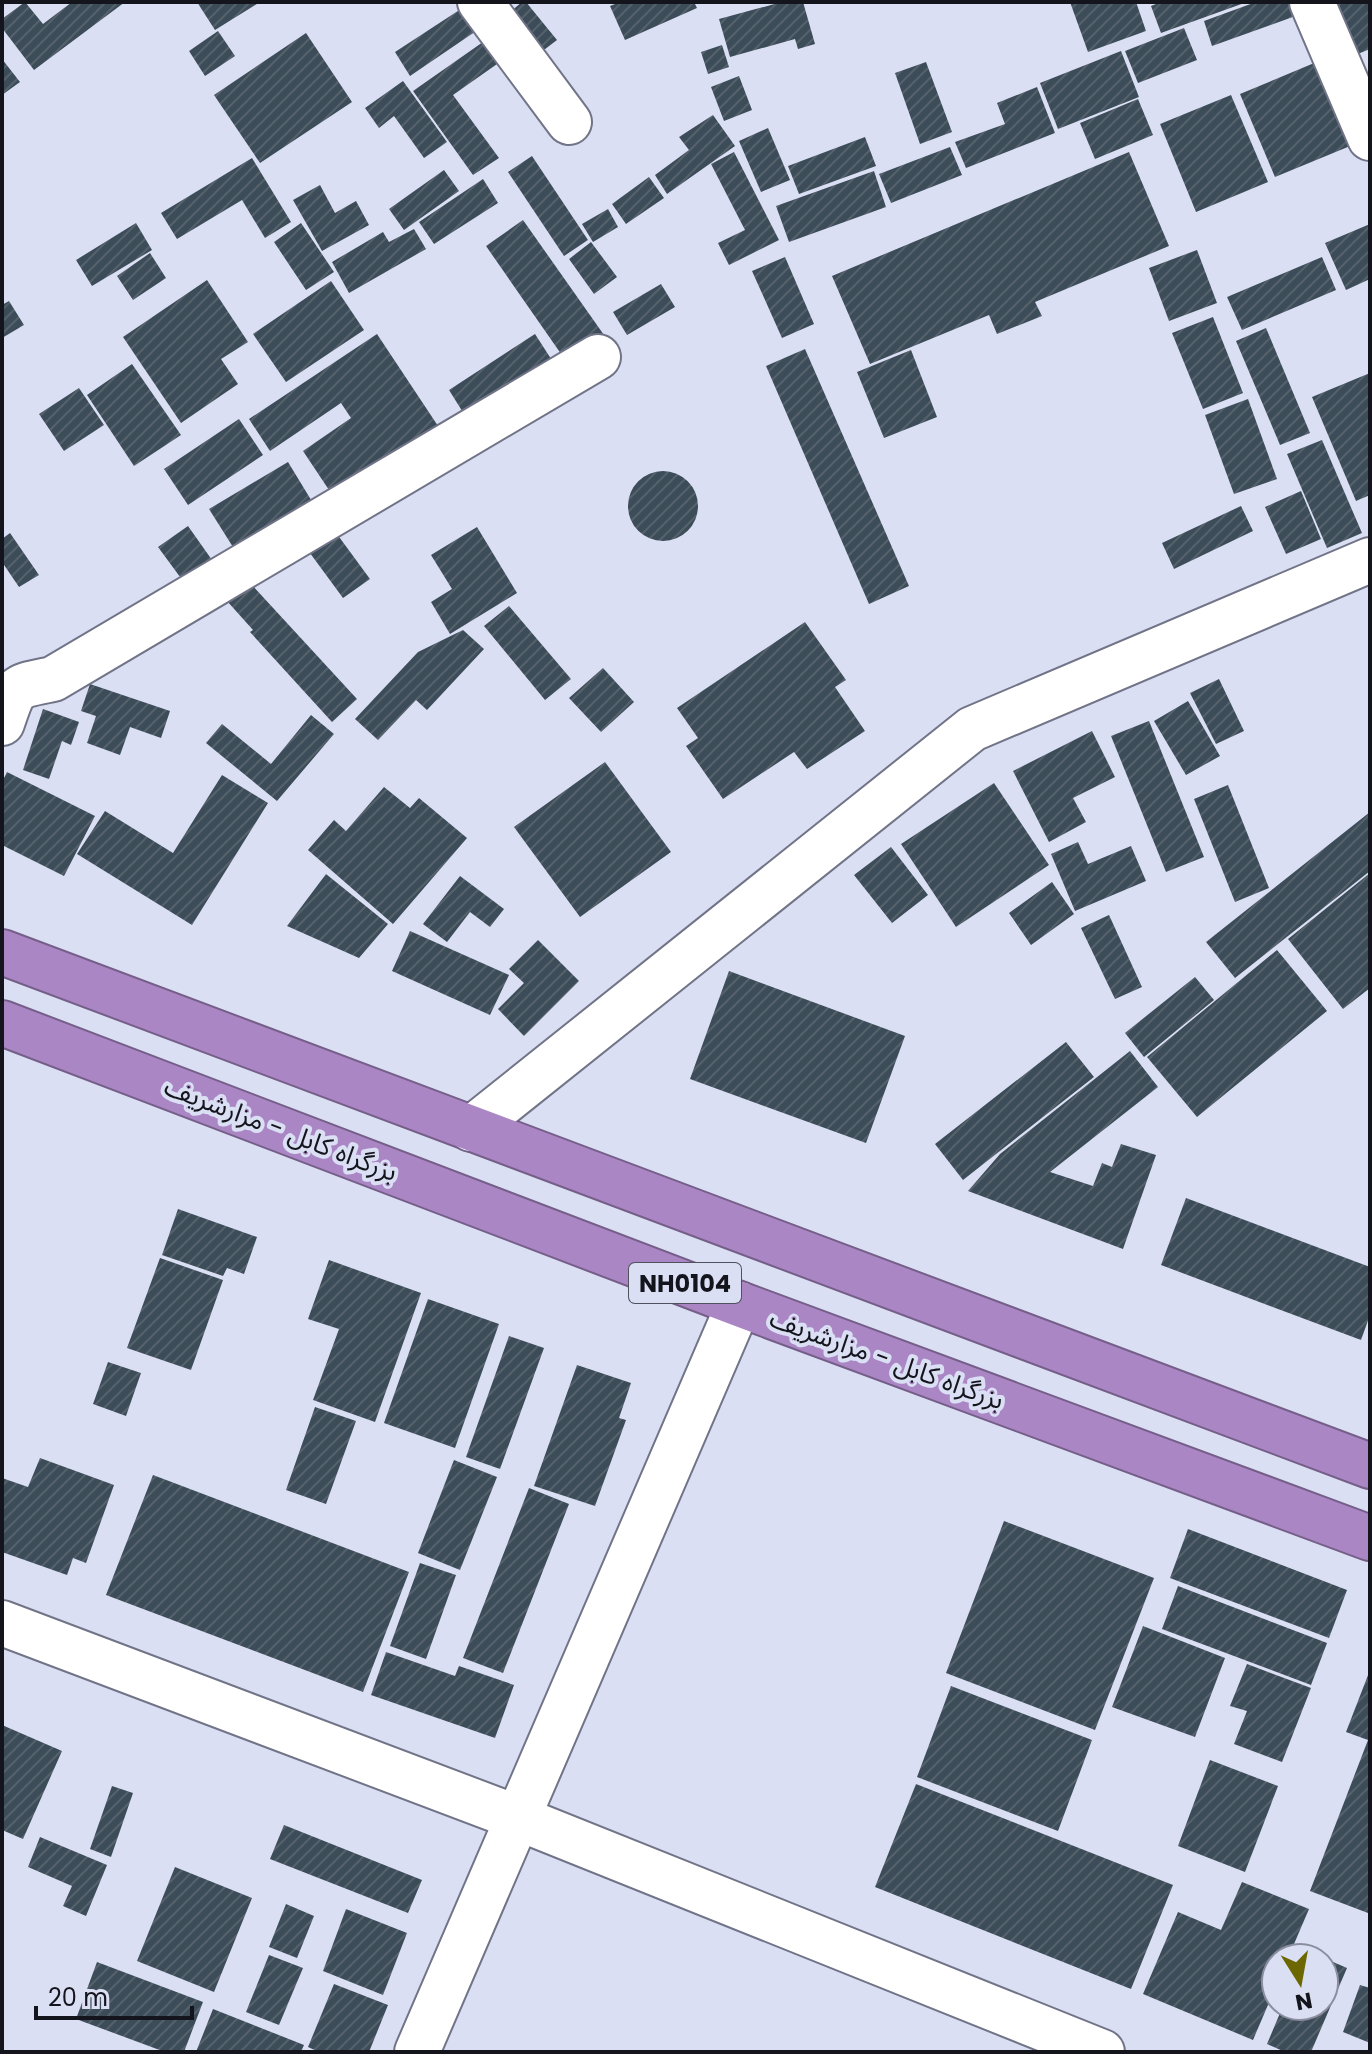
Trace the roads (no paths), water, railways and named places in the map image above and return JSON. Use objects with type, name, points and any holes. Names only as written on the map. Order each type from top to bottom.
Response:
[{"type":"highway","name":"NH0104","points":[[2,952],[1370,1466]]},
{"type":"highway","name":"بزرگراه کابل - مزارشریف","points":[[2,1023],[739,1304],[1370,1538]]},
{"type":"street","points":[[480,2],[569,122]]},
{"type":"street","points":[[1312,2],[1370,138]]},
{"type":"street","points":[[2,723],[13,691],[20,684],[53,679],[598,357]]},
{"type":"street","points":[[471,1129],[972,729],[1370,560]]},
{"type":"street","points":[[417,2052],[739,1304]]},
{"type":"street","points":[[2,1623],[518,1818],[1102,2052]]}]
